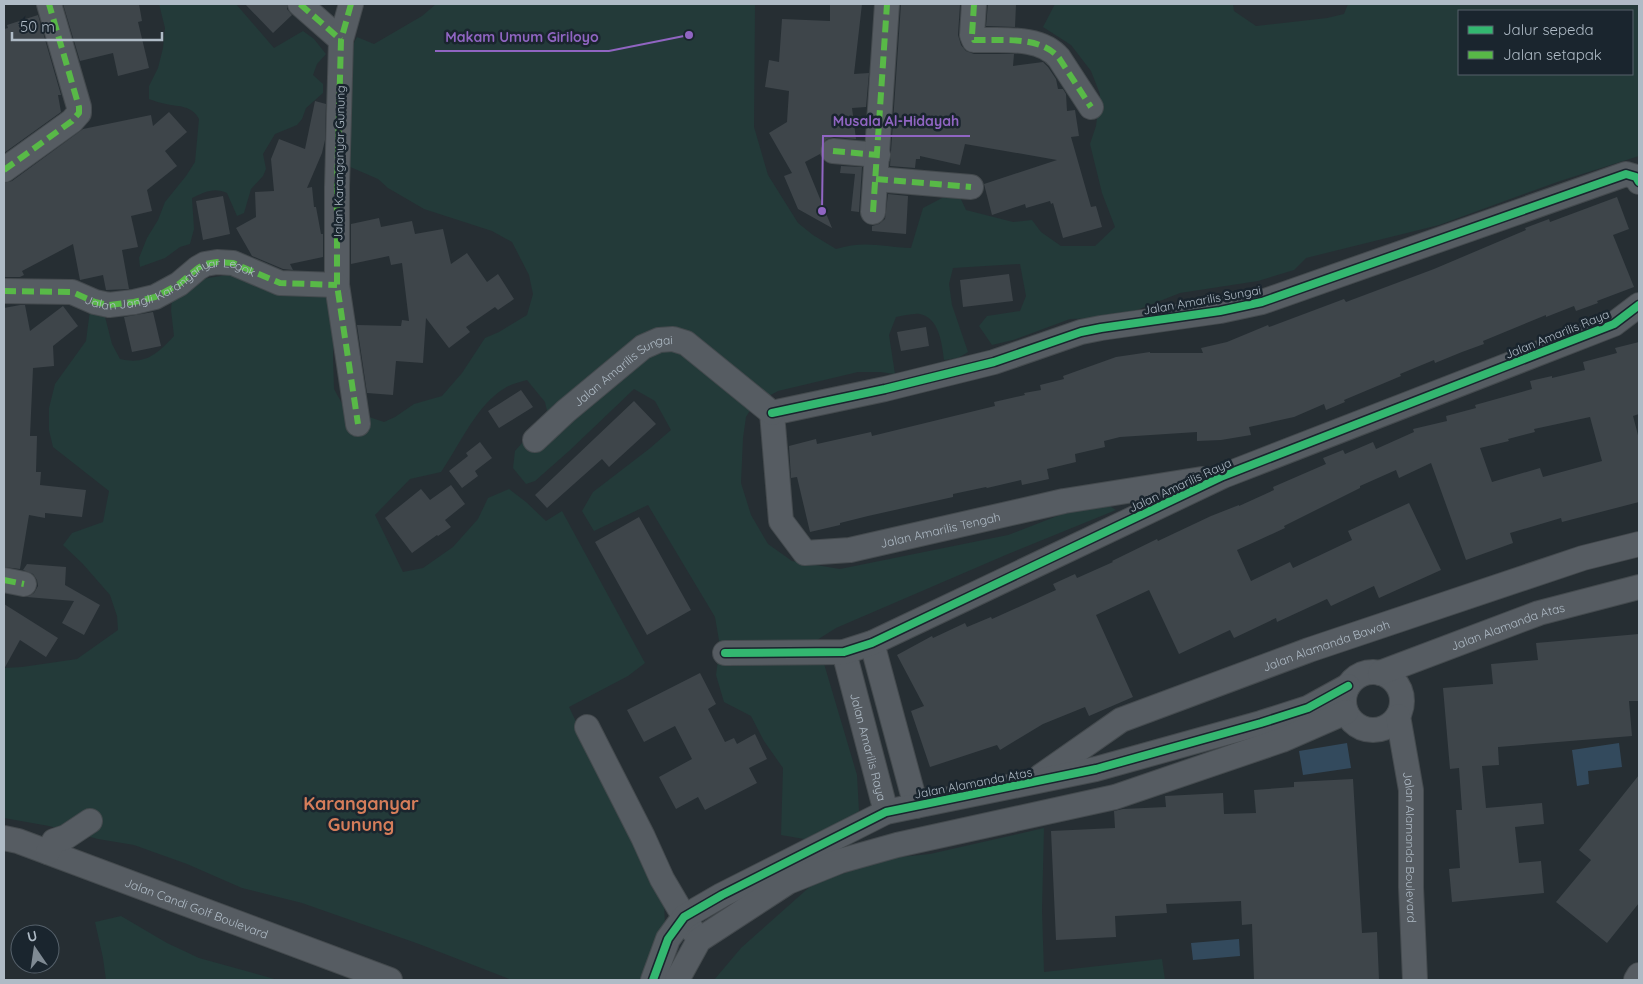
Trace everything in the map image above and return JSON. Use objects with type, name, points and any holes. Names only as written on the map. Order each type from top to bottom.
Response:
[{"type":"street","points":[[4,170],[72,122],[79,113],[79,106],[49,4]]},
{"type":"street","points":[[300,4],[341,40]]},
{"type":"street","name":"Jalan Karanganyar Gunung","points":[[351,4],[341,40],[337,186],[337,285],[358,424]]},
{"type":"street","points":[[873,212],[888,4]]},
{"type":"street","points":[[974,4],[972,35],[974,40],[1026,42],[1045,46],[1054,51],[1091,106]]},
{"type":"street","points":[[833,150],[878,156]]},
{"type":"street","name":"Jalan Amarilis Sungai","points":[[535,440],[566,411],[643,347],[659,340],[673,339],[686,343],[772,412],[885,389],[994,362],[1081,332],[1220,311],[1262,302],[1633,178]]},
{"type":"street","points":[[876,179],[971,187]]},
{"type":"street","name":"Jalan Jangli Karanganyar Legok","points":[[4,291],[72,292],[109,305],[134,302],[155,297],[179,284],[198,268],[205,264],[216,262],[233,263],[280,283],[337,285]]},
{"type":"street","name":"Jalan Amarilis Raya","points":[[1223,476],[1614,324],[1639,304]]},
{"type":"street","name":"Jalan Amarilis Tengah","points":[[772,412],[780,521],[805,553],[850,550],[1064,501],[1165,493],[1223,476]]},
{"type":"street","name":"Jalan Amarilis Raya","points":[[725,652],[844,652],[872,643],[1165,493]]},
{"type":"street","name":"Jalan Alamanda Bawah","points":[[1031,783],[1121,720],[1309,650],[1583,558],[1639,544]]},
{"type":"street","name":"Jalan Alamanda Atas","points":[[1380,673],[1539,613],[1639,587]]},
{"type":"street","points":[[872,643],[916,806]]},
{"type":"street","name":"Jalan Amarilis Raya","points":[[844,652],[886,812]]},
{"type":"street","points":[[1380,673],[1370,672],[1354,679],[1344,694],[1346,712],[1350,720],[1366,730],[1384,728],[1398,716]]},
{"type":"street","name":"Jalan Alamanda Boulevard","points":[[1380,673],[1395,682],[1400,690],[1402,699],[1398,716],[1411,790],[1411,887],[1415,980]]},
{"type":"street","name":"Jalan Alamanda Atas","points":[[653,980],[668,939],[684,917],[722,895],[886,812],[1096,769],[1308,708],[1348,686]]},
{"type":"street","points":[[677,980],[699,940],[788,882],[840,861],[897,845],[1115,796],[1282,740],[1346,712]]},
{"type":"street","points":[[587,727],[643,837],[662,879],[699,940]]},
{"type":"street","points":[[866,736],[895,727]]},
{"type":"street","points":[[48,852],[54,841],[66,837],[90,821]]},
{"type":"street","name":"Jalan Candi Golf Boulevard","points":[[4,838],[48,852],[390,980]]},
{"type":"street","points":[[1636,980],[1639,976]]},
{"type":"green space","points":[[159,4],[236,4],[274,48],[303,31],[314,39],[326,54],[317,64],[313,75],[323,84],[323,93],[306,108],[302,119],[297,125],[275,134],[263,154],[266,169],[263,176],[251,189],[244,213],[237,216],[227,193],[222,191],[209,191],[192,198],[194,229],[190,244],[180,247],[165,258],[140,267],[139,258],[165,202],[195,162],[199,119],[189,109],[149,99],[149,86],[158,68],[163,48],[165,28]]},
{"type":"green space","points":[[436,4],[755,4],[754,127],[768,175],[798,223],[836,249],[865,244],[911,248],[923,208],[942,198],[958,193],[966,210],[1013,222],[1032,220],[1041,232],[1061,246],[1095,246],[1115,227],[1102,193],[1090,144],[1096,126],[1100,94],[1091,71],[1071,45],[1043,27],[1055,4],[1233,4],[1234,11],[1256,26],[1327,18],[1344,14],[1348,4],[1639,4],[1639,156],[1560,181],[1439,225],[1306,258],[1294,270],[1258,281],[1180,293],[1127,314],[1101,318],[1070,319],[1013,340],[992,345],[979,326],[987,316],[1020,311],[1026,296],[1020,264],[953,268],[949,284],[952,305],[968,352],[958,358],[944,360],[938,332],[931,320],[920,314],[896,317],[889,335],[895,374],[858,372],[778,391],[754,404],[746,417],[741,483],[751,515],[768,544],[792,561],[840,569],[1008,535],[1070,511],[1103,502],[1116,510],[836,628],[817,640],[857,775],[859,811],[810,840],[781,835],[783,768],[764,741],[751,716],[724,702],[716,675],[720,646],[715,617],[648,505],[594,531],[582,511],[593,492],[671,430],[655,401],[634,389],[535,481],[526,484],[513,468],[515,451],[529,435],[549,419],[545,402],[527,380],[510,385],[495,395],[469,426],[441,472],[410,479],[375,515],[403,572],[423,568],[453,547],[478,519],[488,498],[509,489],[546,521],[562,511],[645,663],[628,676],[569,707],[664,904],[665,924],[643,980],[512,980],[419,944],[302,903],[242,888],[187,864],[134,845],[4,818],[4,668],[77,659],[118,630],[117,616],[110,595],[82,563],[63,545],[72,533],[103,522],[109,491],[53,447],[49,430],[49,408],[55,384],[86,341],[90,310],[104,313],[112,344],[120,359],[137,360],[156,353],[174,336],[171,310],[173,286],[190,281],[239,273],[271,293],[307,286],[323,287],[334,304],[334,389],[345,409],[384,422],[414,404],[442,396],[462,373],[485,338],[527,315],[533,294],[529,275],[512,242],[492,231],[424,209],[388,188],[378,179],[341,163],[349,52],[357,37],[374,44],[422,16]]},
{"type":"green space","points":[[1044,828],[1042,910],[1044,972],[1162,959],[1165,980],[714,980],[741,948],[814,883],[891,858],[930,854]]},
{"type":"green space","points":[[121,916],[167,943],[199,958],[278,980],[106,980],[95,922]]},
{"type":"water","points":[[1347,743],[1351,768],[1303,775],[1299,751]]},
{"type":"water","points":[[1619,743],[1622,767],[1588,771],[1589,784],[1577,786],[1572,750]]},
{"type":"water","points":[[1239,939],[1240,956],[1193,960],[1191,943]]},
{"type":"building","points":[[63,4],[139,4],[142,21],[138,22],[149,68],[118,76],[113,53],[80,61]]},
{"type":"building","points":[[245,4],[287,4],[287,9],[292,15],[273,33]]},
{"type":"building","points":[[830,4],[862,4],[854,74],[869,73],[866,107],[852,108],[856,139],[834,137],[827,139],[822,144],[820,154],[805,162],[832,228],[798,209],[784,176],[792,173],[769,133],[787,122],[789,91],[765,87],[769,60],[779,62],[782,19],[830,21]]},
{"type":"building","points":[[901,4],[960,4],[958,35],[961,45],[966,51],[974,54],[1014,54],[1013,66],[1043,62],[1048,67],[1056,79],[1058,89],[1063,89],[1066,94],[1067,111],[1075,110],[1079,136],[1071,137],[1091,207],[1096,206],[1102,227],[1063,238],[1053,203],[1051,204],[1050,201],[1026,208],[1025,204],[992,215],[984,184],[1057,160],[965,144],[960,165],[920,156],[920,159],[916,159],[915,168],[890,166]]},
{"type":"building","points":[[988,4],[1016,4],[1015,27],[986,26]]},
{"type":"building","points":[[38,15],[61,95],[58,95],[61,112],[4,153],[4,29],[8,28],[7,25]]},
{"type":"building","points":[[315,101],[326,104],[325,140],[322,153],[307,188],[312,187],[314,207],[316,207],[321,234],[323,234],[323,257],[290,264],[293,270],[283,269],[252,256],[236,228],[256,217],[255,192],[274,191],[271,159],[279,139],[305,149]]},
{"type":"building","points":[[169,112],[187,132],[165,151],[177,166],[147,190],[152,211],[131,216],[138,247],[122,250],[129,289],[106,290],[103,275],[80,280],[73,244],[22,271],[24,275],[20,277],[4,277],[4,183],[12,181],[83,129],[151,115],[153,126]]},
{"type":"building","points":[[841,166],[862,167],[859,212],[851,211],[855,174],[840,173]]},
{"type":"building","points":[[888,194],[908,196],[906,234],[872,231],[872,226],[879,224],[885,219]]},
{"type":"building","points":[[223,196],[230,234],[203,240],[196,201]]},
{"type":"building","points":[[1617,197],[1629,229],[1613,235],[1634,287],[1597,301],[1598,303],[1576,311],[1574,306],[1546,317],[1546,315],[1483,341],[1484,344],[1435,363],[1434,360],[1400,374],[1401,376],[1344,400],[1345,402],[1326,410],[1324,404],[1294,417],[1249,427],[1251,435],[1221,440],[1197,441],[1197,432],[1120,437],[1104,441],[1105,447],[1075,454],[1076,462],[1047,469],[1049,479],[1022,485],[1021,480],[953,494],[953,497],[868,516],[810,532],[797,477],[791,478],[789,446],[816,439],[817,444],[871,432],[872,436],[995,406],[994,402],[1041,390],[1040,385],[1064,379],[1063,376],[1116,357],[1150,352],[1203,353],[1201,348],[1227,342],[1268,325],[1269,327],[1344,299],[1346,302],[1434,269],[1526,230],[1525,228],[1549,219],[1550,222]]},
{"type":"building","points":[[379,218],[381,227],[412,221],[415,234],[443,229],[451,264],[467,253],[487,282],[498,274],[514,299],[498,310],[495,307],[466,327],[470,332],[449,348],[426,318],[423,363],[396,361],[393,395],[367,393],[357,325],[401,326],[402,320],[409,321],[402,263],[391,265],[389,256],[351,264],[351,224]]},
{"type":"building","points":[[1009,274],[1013,301],[963,307],[960,280]]},
{"type":"building","points":[[25,305],[30,331],[63,306],[78,326],[53,346],[54,366],[33,368],[30,436],[37,436],[36,472],[41,472],[40,485],[86,490],[82,517],[45,513],[45,518],[29,515],[20,569],[4,567],[4,308]]},
{"type":"building","points":[[153,312],[161,346],[132,352],[124,317]]},
{"type":"building","points":[[926,327],[929,346],[901,351],[897,332]]},
{"type":"building","points":[[1639,342],[1639,414],[1633,416],[1639,439],[1639,502],[1562,522],[1561,518],[1510,533],[1513,543],[1466,560],[1431,463],[1399,478],[1396,470],[1360,486],[1360,488],[1284,526],[1285,528],[1237,550],[1251,581],[1290,562],[1293,568],[1352,540],[1348,531],[1409,503],[1441,570],[1379,598],[1374,586],[1331,606],[1327,599],[1277,622],[1276,618],[1234,638],[1230,630],[1179,654],[1149,590],[1096,615],[1133,697],[1089,716],[1085,707],[1043,724],[1000,750],[997,745],[930,767],[911,711],[924,706],[897,655],[932,636],[933,638],[965,623],[967,627],[991,617],[992,619],[1056,590],[1053,584],[1075,574],[1077,578],[1157,539],[1158,541],[1211,516],[1274,490],[1273,487],[1326,464],[1323,458],[1343,450],[1345,454],[1373,442],[1376,449],[1414,432],[1413,429],[1447,421],[1446,416],[1476,408],[1475,405],[1532,389],[1530,381],[1585,370],[1583,362],[1617,353],[1615,348]],"holes":[[[1590,417],[1602,461],[1543,477],[1540,468],[1492,482],[1480,448],[1535,432],[1534,429]]]},
{"type":"building","points":[[521,390],[533,407],[499,428],[488,411]]},
{"type":"building","points":[[634,401],[656,424],[609,467],[602,459],[547,508],[535,495]]},
{"type":"building","points":[[480,442],[492,458],[475,471],[478,476],[462,488],[449,471],[468,456],[466,453]]},
{"type":"building","points":[[451,485],[465,504],[445,520],[451,527],[412,553],[385,518],[421,489],[430,500]]},
{"type":"building","points":[[639,517],[691,610],[647,635],[595,542]]},
{"type":"building","points":[[27,564],[66,567],[65,585],[100,605],[84,635],[62,623],[74,601],[27,597],[34,593],[38,586],[33,574],[23,570]]},
{"type":"building","points":[[4,604],[58,638],[46,657],[20,640],[4,669]]},
{"type":"building","points":[[1639,634],[1639,701],[1629,701],[1632,736],[1498,747],[1499,765],[1482,766],[1486,808],[1542,803],[1544,824],[1515,827],[1519,863],[1541,861],[1544,893],[1452,902],[1449,869],[1460,868],[1456,810],[1462,810],[1459,768],[1450,769],[1443,688],[1493,684],[1491,664],[1538,660],[1536,643]]},
{"type":"building","points":[[700,673],[716,704],[708,709],[725,742],[734,738],[737,744],[755,734],[767,759],[749,768],[757,783],[705,810],[698,797],[676,809],[659,777],[692,759],[675,726],[644,742],[627,710]]},
{"type":"building","points":[[1639,775],[1639,903],[1607,943],[1556,902],[1591,860],[1579,850]]},
{"type":"building","points":[[1353,779],[1362,933],[1377,932],[1379,980],[1254,980],[1252,924],[1242,925],[1241,901],[1166,904],[1167,913],[1115,916],[1116,937],[1056,940],[1051,831],[1115,828],[1114,811],[1166,807],[1165,796],[1223,793],[1224,814],[1256,813],[1254,790],[1294,787],[1294,782]]},
{"type":"marked path","points":[[4,170],[72,121],[79,113],[79,107],[49,4]]},
{"type":"marked path","points":[[300,4],[341,40]]},
{"type":"marked path","points":[[351,4],[341,40],[337,187],[337,285],[358,424]]},
{"type":"marked path","points":[[873,212],[887,4]]},
{"type":"marked path","points":[[974,4],[972,35],[974,40],[1031,42],[1051,51],[1059,58],[1091,107]]},
{"type":"marked path","points":[[833,151],[878,155]]},
{"type":"marked path","points":[[876,179],[971,187]]},
{"type":"marked path","points":[[4,291],[72,292],[95,302],[109,305],[134,302],[155,297],[179,284],[205,264],[217,262],[233,263],[280,283],[337,285]]},
{"type":"marked path","points":[[4,580],[24,584]]},
{"type":"cycle path","points":[[772,413],[885,389],[994,362],[1081,332],[1220,311],[1262,302],[1626,174],[1636,177],[1639,182]]},
{"type":"cycle path","points":[[725,653],[844,652],[872,643],[1223,476],[1614,324],[1639,305]]},
{"type":"cycle path","points":[[653,980],[668,939],[684,917],[722,895],[886,812],[1096,769],[1308,708],[1348,686]]},
{"type":"place","name":"Makam Umum Giriloyo","points":[[689,35]]},
{"type":"place","name":"Musala Al-Hidayah","points":[[822,211]]},
{"type":"district","name":"Karanganyar Gunung","points":[[361,813]]}]
